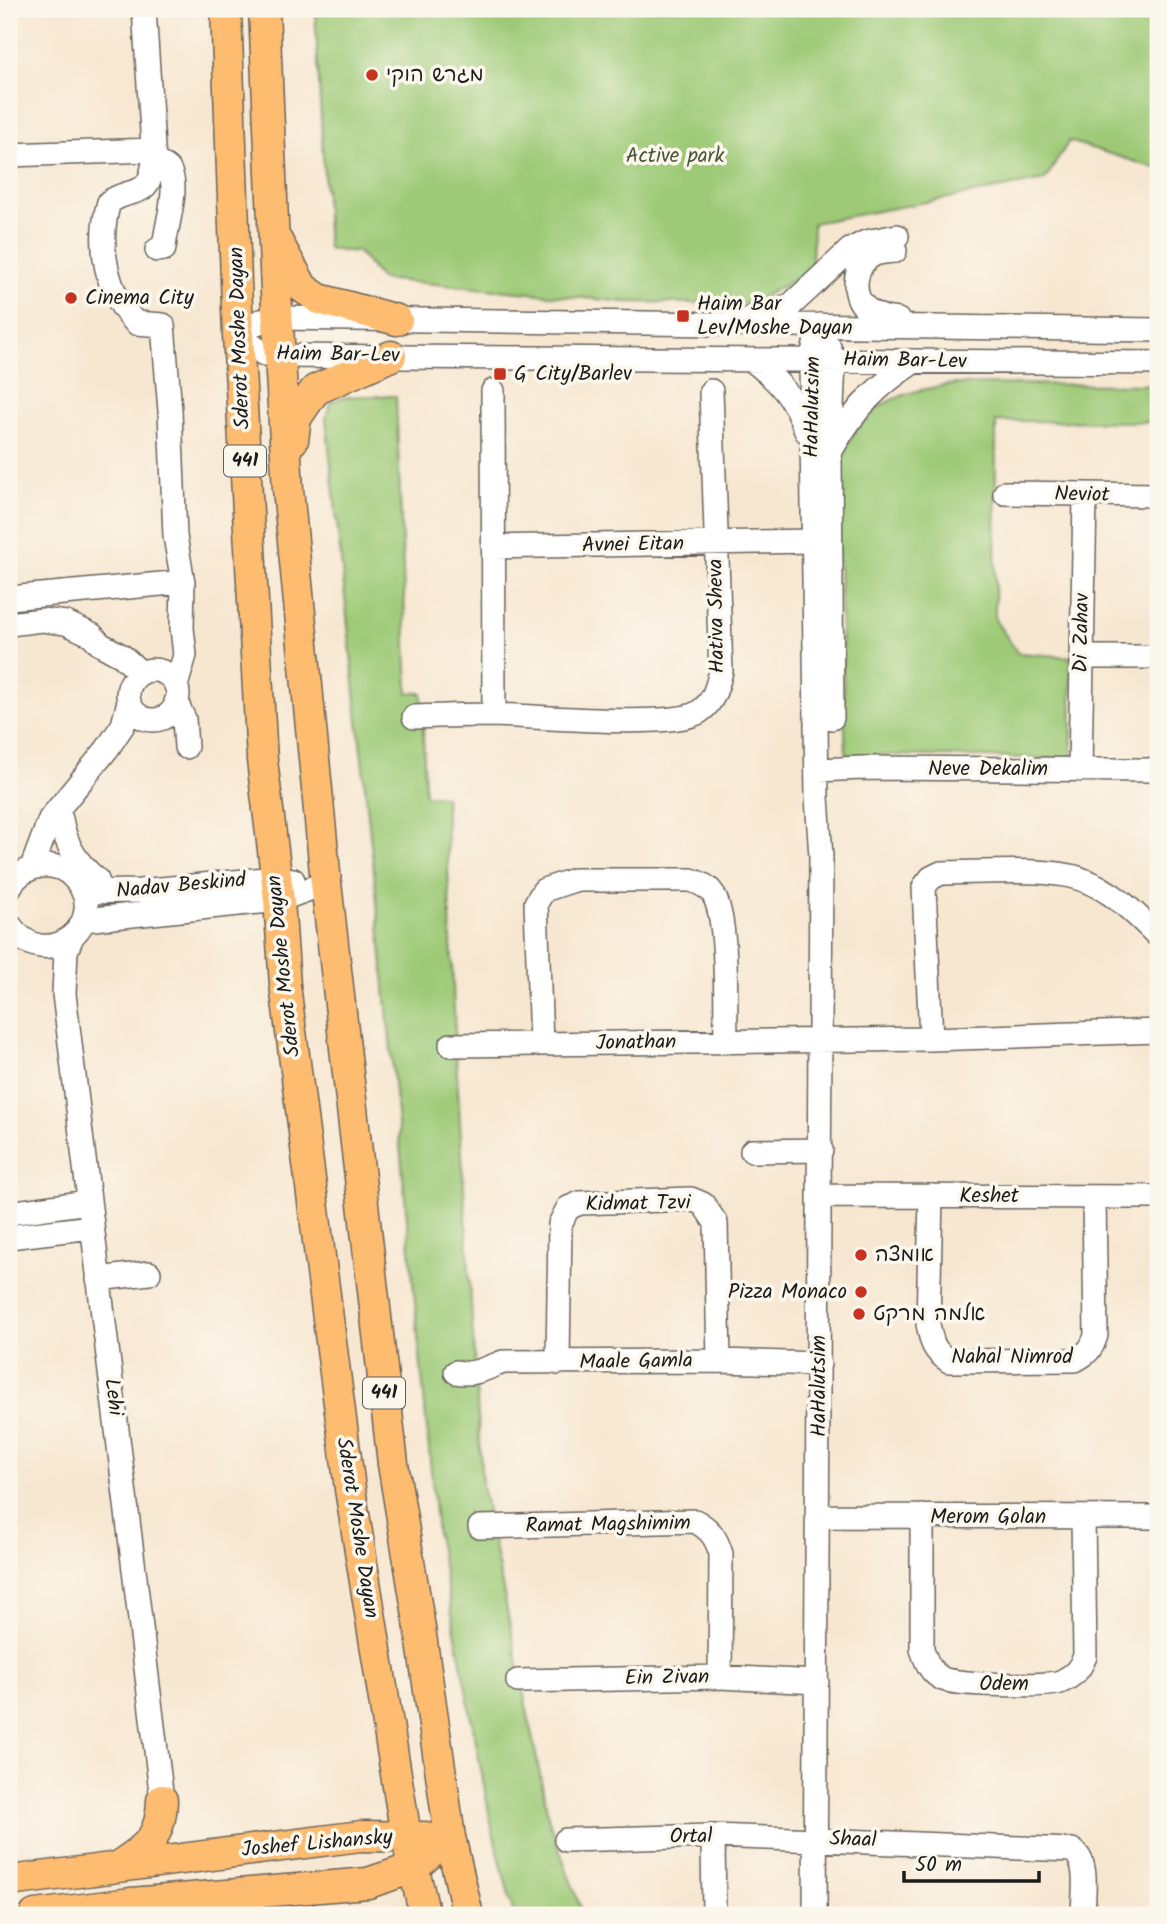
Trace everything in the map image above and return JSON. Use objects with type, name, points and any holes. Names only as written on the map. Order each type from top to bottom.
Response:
[{"type":"main road","name":"Sderot Moshe Dayan","points":[[226,9],[238,335],[262,760],[285,985],[350,1489],[406,1836],[425,1915]]},
{"type":"main road","name":"Sderot Moshe Dayan","points":[[264,9],[288,489],[326,883],[393,1464],[450,1837],[468,1915]]},
{"type":"main road","points":[[274,237],[303,288],[319,299],[397,320]]},
{"type":"main road","points":[[288,489],[296,418],[310,396],[315,390],[391,356]]},
{"type":"main road","points":[[162,1800],[173,1825],[183,1836],[210,1854]]},
{"type":"main road","points":[[118,1866],[142,1850],[154,1837],[162,1821],[162,1800]]},
{"type":"main road","name":"Joshef Lishansky","points":[[9,1881],[361,1836],[450,1837]]},
{"type":"main road","name":"Joshef Lishansky","points":[[35,1915],[206,1906],[368,1883],[413,1868],[450,1837]]},
{"type":"street","points":[[107,749],[135,735],[173,710],[185,655],[182,628],[183,582],[175,536],[170,411],[163,325],[136,323],[122,310],[109,280],[104,236],[109,202],[145,188],[152,178],[144,9]]},
{"type":"street","points":[[9,155],[119,151],[153,156],[170,171],[174,197],[164,232],[164,249],[158,250]]},
{"type":"street","points":[[716,324],[754,317],[791,305],[849,250],[866,242],[899,243],[862,262],[856,280],[858,295],[865,308],[886,319],[949,327]]},
{"type":"street","name":"Haim Bar-Lev","points":[[1158,330],[278,318],[260,321],[238,335],[264,354],[281,356],[1158,363]]},
{"type":"street","name":"HaHalutsim","points":[[815,1915],[821,857],[824,770],[820,325]]},
{"type":"street","points":[[752,360],[777,379],[820,448],[847,423],[867,397],[915,361]]},
{"type":"street","points":[[493,391],[494,715]]},
{"type":"street","name":"Hativa Sheva","points":[[418,717],[494,715],[666,721],[698,713],[716,691],[721,671],[711,391]]},
{"type":"street","name":"HaHalutsim","points":[[820,448],[814,541],[824,770]]},
{"type":"street","name":"Neviot","points":[[1005,493],[1158,495]]},
{"type":"street","name":"Di Zahav","points":[[1080,770],[1085,496]]},
{"type":"street","name":"Avnei Eitan","points":[[494,547],[814,541]]},
{"type":"street","points":[[9,598],[183,582]]},
{"type":"street","points":[[9,624],[42,620],[66,622],[96,640],[122,656],[144,672],[165,674],[176,694],[184,719],[186,747],[175,729],[137,715],[96,640]]},
{"type":"street","points":[[33,867],[50,820],[123,725],[130,685],[170,648],[182,628]]},
{"type":"street","points":[[9,638],[96,640]]},
{"type":"street","points":[[1082,657],[1158,657]]},
{"type":"street","name":"Neve Dekalim","points":[[824,770],[1158,770]]},
{"type":"street","points":[[58,867],[52,854],[52,843],[78,785]]},
{"type":"street","points":[[61,819],[69,850],[81,866],[101,884],[132,891]]},
{"type":"street","points":[[9,890],[21,873],[45,865],[70,873],[83,892]]},
{"type":"street","points":[[930,1039],[924,887],[931,878],[941,873],[1058,873],[1082,879],[1126,905],[1158,936]]},
{"type":"street","points":[[541,1044],[536,903],[544,890],[574,880],[691,880],[704,884],[712,892],[722,920],[726,1041]]},
{"type":"street","name":"Nadav Beskind","points":[[17,934],[54,946],[78,928],[276,889],[326,883]]},
{"type":"street","name":"Nadav Beskind","points":[[83,892],[276,889]]},
{"type":"street","name":"Lehi","points":[[83,892],[86,908],[66,951],[64,994],[162,1800]]},
{"type":"street","name":"Lehi","points":[[17,934],[64,994]]},
{"type":"street","points":[[821,1040],[1158,1031]]},
{"type":"street","name":"Jonathan","points":[[453,1045],[821,1040]]},
{"type":"street","points":[[752,1151],[821,1150]]},
{"type":"street","name":"Keshet","points":[[820,1196],[1158,1197]]},
{"type":"street","name":"Nahal Nimrod","points":[[931,1196],[928,1324],[937,1354],[949,1361],[1075,1360],[1085,1356],[1093,1348],[1096,1335],[1094,1197]]},
{"type":"street","name":"Kidmat Tzvi","points":[[558,1363],[560,1224],[568,1208],[580,1203],[691,1199],[703,1203],[716,1223],[719,1362]]},
{"type":"street","points":[[9,1213],[89,1202]]},
{"type":"street","points":[[9,1237],[92,1227]]},
{"type":"street","points":[[98,1279],[149,1273]]},
{"type":"street","name":"Maale Gamla","points":[[461,1373],[503,1362],[819,1364]]},
{"type":"street","name":"Merom Golan","points":[[818,1516],[1158,1517]]},
{"type":"street","name":"Odem","points":[[922,1517],[922,1649],[934,1674],[944,1680],[961,1684],[1058,1683],[1079,1670],[1085,1656],[1083,1517]]},
{"type":"street","name":"Ramat Magshimim","points":[[490,1527],[695,1521],[708,1528],[717,1540],[721,1554],[720,1676]]},
{"type":"street","name":"Ein Zivan","points":[[518,1681],[720,1676],[817,1682]]},
{"type":"street","points":[[713,1836],[715,1915]]},
{"type":"street","name":"Ortal","points":[[566,1840],[713,1836],[816,1839]]},
{"type":"street","name":"Shaal","points":[[816,1839],[1072,1850],[1079,1854],[1083,1863],[1083,1915]]},
{"type":"green space","name":"Active park","points":[[315,9],[1158,9],[1158,169],[1069,141],[1045,180],[813,223],[812,270],[750,304],[626,302],[381,279],[358,252],[328,249]]},
{"type":"green space","points":[[954,384],[1158,385],[1158,422],[996,421],[995,620],[1018,653],[1071,657],[1072,759],[846,754],[836,495],[841,468],[857,428],[870,414],[905,395]]},
{"type":"green space","points":[[396,396],[408,693],[422,693],[425,795],[445,796],[456,1057],[482,1485],[549,1820],[583,1915],[514,1915],[492,1828],[437,1534],[374,872],[326,418],[331,402],[344,397]]},
{"type":"place","name":"מגרש הוקי","points":[[372,75]]},
{"type":"place","name":"Cinema City","points":[[71,298]]},
{"type":"place","name":"Haim Bar Lev/Moshe Dayan","points":[[683,316]]},
{"type":"place","name":"G City/Barlev","points":[[500,374]]},
{"type":"place","name":"אומצה","points":[[861,1255]]},
{"type":"place","name":"Pizza Monaco","points":[[861,1292]]},
{"type":"place","name":"אלמה מרקט","points":[[859,1314]]}]
